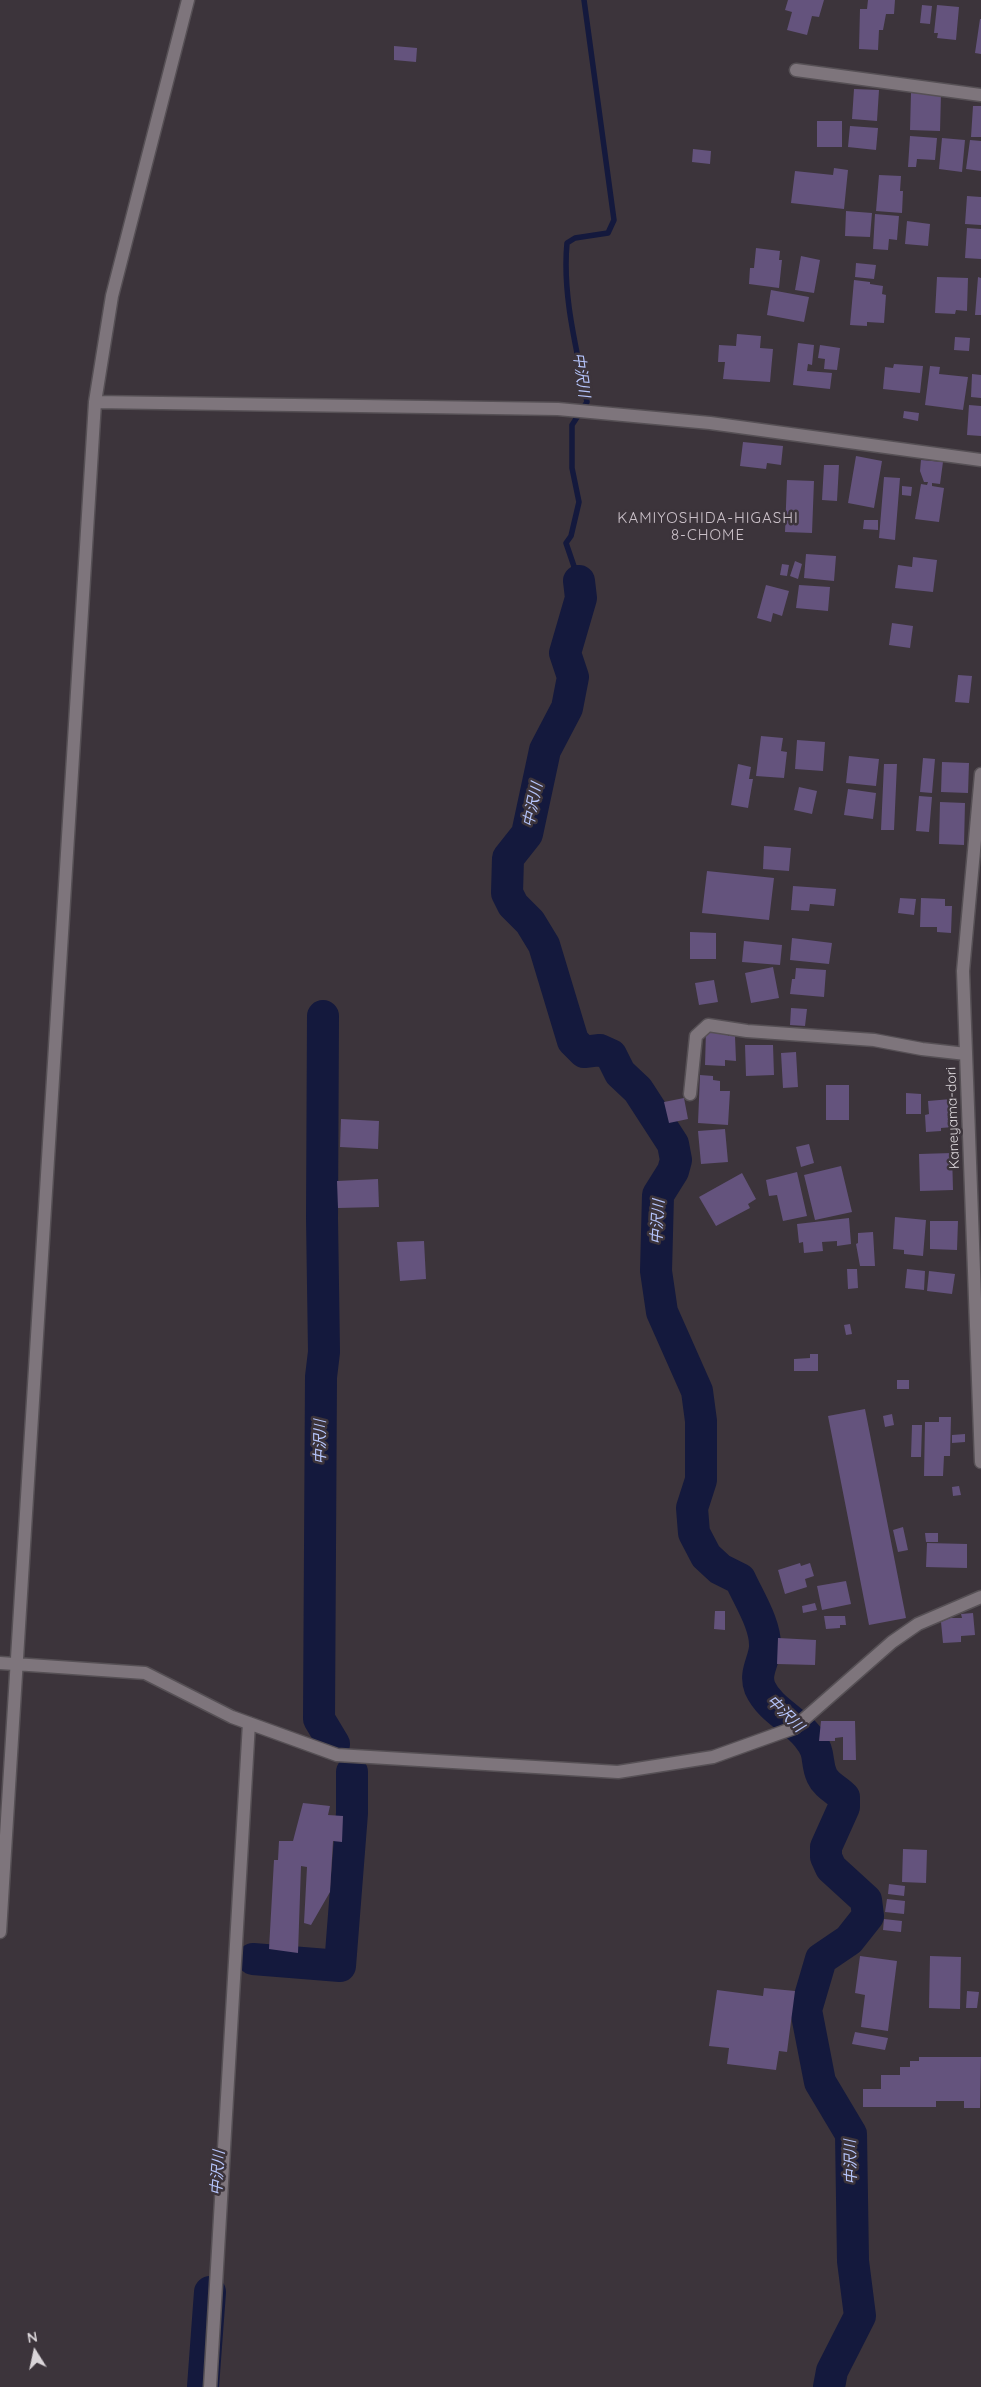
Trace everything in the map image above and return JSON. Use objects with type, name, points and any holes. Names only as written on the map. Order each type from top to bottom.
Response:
[{"type":"street","points":[[0,1932],[95,402],[112,296],[188,0]]},
{"type":"street","points":[[796,70],[981,95]]},
{"type":"street","points":[[95,402],[558,409],[710,423],[981,460]]},
{"type":"street","name":"Kaneyama-dori","points":[[981,774],[963,971],[981,1462]]},
{"type":"street","points":[[690,1094],[696,1036],[708,1025],[747,1031],[874,1040],[922,1049],[966,1054]]},
{"type":"street","points":[[0,1663],[145,1673],[232,1717],[337,1755],[618,1772],[713,1758],[794,1728],[905,1633],[946,1611],[981,1597]]},
{"type":"street","points":[[210,2387],[249,1723]]},
{"type":"building","points":[[788,0],[824,0],[819,17],[812,16],[807,35],[787,30],[792,12],[785,10]]},
{"type":"building","points":[[868,0],[895,0],[894,14],[886,14],[883,30],[879,30],[878,50],[859,49],[860,9],[867,9]]},
{"type":"building","points":[[922,5],[932,6],[930,24],[920,23]]},
{"type":"building","points":[[937,5],[959,7],[956,40],[937,38],[938,33],[934,33]]},
{"type":"building","points":[[981,19],[981,54],[975,53]]},
{"type":"building","points":[[394,46],[417,48],[416,62],[394,60]]},
{"type":"building","points":[[854,89],[879,90],[877,121],[852,119]]},
{"type":"building","points":[[911,93],[941,94],[940,131],[910,130]]},
{"type":"building","points":[[973,106],[981,106],[981,137],[971,137]]},
{"type":"building","points":[[817,121],[842,121],[842,147],[817,147]]},
{"type":"building","points":[[850,126],[878,128],[876,150],[848,147]]},
{"type":"building","points":[[910,136],[937,138],[935,160],[917,159],[916,167],[908,167]]},
{"type":"building","points":[[942,138],[965,140],[962,172],[939,169]]},
{"type":"building","points":[[970,140],[981,141],[981,171],[966,169]]},
{"type":"building","points":[[693,149],[711,151],[710,164],[692,162]]},
{"type":"building","points":[[834,168],[848,170],[844,209],[791,203],[795,171],[833,175]]},
{"type":"building","points":[[879,175],[901,176],[900,191],[903,191],[902,213],[876,211]]},
{"type":"building","points":[[967,196],[981,197],[981,225],[965,224]]},
{"type":"building","points":[[846,211],[872,213],[870,237],[845,236]]},
{"type":"building","points":[[875,214],[899,216],[897,240],[889,239],[888,250],[873,249]]},
{"type":"building","points":[[907,221],[930,224],[928,246],[905,244]]},
{"type":"building","points":[[967,228],[981,229],[981,259],[965,258]]},
{"type":"building","points":[[756,248],[780,251],[779,260],[782,260],[779,288],[749,284],[750,268],[754,268]]},
{"type":"building","points":[[801,256],[820,260],[814,293],[795,290]]},
{"type":"building","points":[[856,263],[876,265],[874,279],[855,277]]},
{"type":"building","points":[[937,277],[968,278],[967,311],[956,310],[955,314],[935,313]]},
{"type":"building","points":[[978,277],[981,278],[981,315],[975,315]]},
{"type":"building","points":[[854,280],[883,286],[882,294],[886,295],[884,323],[867,322],[867,326],[850,325]]},
{"type":"building","points":[[771,290],[809,297],[804,322],[767,315]]},
{"type":"building","points":[[737,334],[761,336],[760,348],[773,349],[770,382],[723,379],[725,362],[718,362],[719,345],[736,346]]},
{"type":"building","points":[[955,337],[970,338],[969,351],[954,350]]},
{"type":"building","points":[[798,343],[814,345],[812,365],[808,364],[807,371],[832,373],[830,389],[793,385]]},
{"type":"building","points":[[820,345],[840,348],[837,370],[824,369],[825,359],[818,358]]},
{"type":"building","points":[[894,364],[923,366],[920,393],[883,389],[885,367],[893,368]]},
{"type":"building","points":[[930,366],[940,367],[939,374],[968,377],[963,410],[925,405]]},
{"type":"building","points":[[972,374],[981,375],[981,398],[971,397]]},
{"type":"building","points":[[969,405],[981,406],[981,436],[967,435]]},
{"type":"building","points":[[904,411],[919,413],[918,421],[903,418]]},
{"type":"building","points":[[743,442],[783,446],[781,465],[767,463],[766,469],[740,466]]},
{"type":"building","points":[[856,456],[882,461],[874,508],[848,503]]},
{"type":"building","points":[[921,460],[943,462],[940,484],[932,483],[932,486],[944,488],[939,522],[915,519],[921,484],[927,485],[928,482],[924,482],[920,471]]},
{"type":"building","points":[[824,465],[839,465],[837,501],[822,500]]},
{"type":"building","points":[[884,477],[900,478],[895,540],[879,538]]},
{"type":"building","points":[[787,480],[814,481],[812,533],[785,532]]},
{"type":"building","points":[[902,486],[912,487],[911,496],[902,495]]},
{"type":"building","points":[[864,520],[878,520],[878,530],[863,529]]},
{"type":"building","points":[[806,554],[836,556],[834,581],[804,578]]},
{"type":"building","points":[[913,557],[937,560],[933,592],[895,588],[898,565],[912,567]]},
{"type":"building","points":[[795,561],[802,564],[798,579],[790,576]]},
{"type":"building","points":[[782,564],[789,565],[787,576],[780,575]]},
{"type":"building","points":[[766,585],[789,591],[782,616],[773,613],[771,622],[757,618]]},
{"type":"building","points":[[799,585],[830,587],[828,611],[796,608]]},
{"type":"building","points":[[892,623],[913,626],[910,648],[889,645]]},
{"type":"building","points":[[958,675],[972,676],[969,703],[955,702]]},
{"type":"building","points":[[761,736],[783,738],[781,751],[787,752],[784,778],[756,776]]},
{"type":"building","points":[[797,740],[825,742],[823,771],[795,769]]},
{"type":"building","points":[[849,756],[879,759],[876,786],[846,783]]},
{"type":"building","points":[[923,758],[935,759],[932,793],[920,792]]},
{"type":"building","points":[[942,762],[969,763],[968,793],[941,792]]},
{"type":"building","points":[[738,764],[751,767],[749,779],[753,779],[748,808],[731,805]]},
{"type":"building","points":[[884,764],[897,764],[894,830],[881,830]]},
{"type":"building","points":[[799,787],[817,791],[812,814],[794,810]]},
{"type":"building","points":[[848,789],[876,793],[873,819],[844,815]]},
{"type":"building","points":[[919,796],[932,797],[929,832],[916,831]]},
{"type":"building","points":[[940,802],[965,803],[964,845],[939,844]]},
{"type":"building","points":[[764,846],[791,848],[789,871],[763,869]]},
{"type":"building","points":[[707,871],[774,878],[769,920],[702,913]]},
{"type":"building","points":[[793,886],[836,889],[834,906],[810,904],[809,911],[791,910]]},
{"type":"building","points":[[900,898],[916,899],[914,915],[898,913]]},
{"type":"building","points":[[921,898],[945,899],[945,906],[952,906],[951,933],[937,932],[937,927],[920,927]]},
{"type":"building","points":[[690,932],[716,933],[716,959],[690,959]]},
{"type":"building","points":[[792,938],[832,943],[829,964],[790,960]]},
{"type":"building","points":[[744,941],[782,945],[780,965],[742,962]]},
{"type":"building","points":[[773,967],[779,998],[751,1003],[745,973]]},
{"type":"building","points":[[796,968],[826,970],[824,997],[790,994]]},
{"type":"building","points":[[714,980],[718,1002],[699,1005],[695,983]]},
{"type":"building","points":[[791,1008],[807,1009],[805,1026],[790,1025]]},
{"type":"building","points":[[706,1030],[728,1032],[728,1036],[735,1036],[736,1061],[725,1060],[725,1066],[705,1065]]},
{"type":"building","points":[[745,1045],[773,1045],[774,1075],[746,1076]]},
{"type":"building","points":[[796,1052],[798,1087],[783,1088],[781,1053]]},
{"type":"building","points":[[700,1075],[713,1076],[713,1080],[720,1081],[720,1091],[730,1091],[728,1125],[698,1123]]},
{"type":"building","points":[[826,1085],[849,1085],[849,1120],[826,1120]]},
{"type":"building","points":[[906,1093],[921,1094],[921,1114],[906,1114]]},
{"type":"building","points":[[684,1098],[688,1119],[669,1123],[664,1102]]},
{"type":"building","points":[[951,1099],[953,1127],[941,1128],[941,1131],[926,1132],[925,1115],[929,1114],[928,1101]]},
{"type":"building","points":[[341,1119],[379,1121],[378,1149],[340,1147]]},
{"type":"building","points":[[725,1129],[728,1162],[701,1164],[698,1131]]},
{"type":"building","points":[[809,1144],[814,1163],[801,1167],[796,1147]]},
{"type":"building","points":[[952,1153],[953,1190],[920,1191],[919,1154]]},
{"type":"building","points":[[841,1166],[852,1212],[815,1220],[804,1175]]},
{"type":"building","points":[[797,1172],[807,1216],[783,1221],[777,1195],[769,1196],[766,1180]]},
{"type":"building","points":[[742,1173],[756,1199],[748,1204],[750,1208],[716,1226],[699,1197]]},
{"type":"building","points":[[378,1179],[379,1207],[338,1208],[337,1181]]},
{"type":"building","points":[[895,1217],[926,1220],[923,1256],[904,1254],[904,1250],[893,1249]]},
{"type":"building","points":[[849,1218],[851,1244],[837,1246],[837,1241],[822,1242],[823,1251],[804,1253],[803,1242],[799,1243],[797,1224]]},
{"type":"building","points":[[930,1221],[958,1221],[957,1250],[930,1249]]},
{"type":"building","points":[[873,1232],[875,1266],[860,1266],[856,1244],[858,1243],[858,1233]]},
{"type":"building","points":[[424,1241],[426,1279],[400,1281],[397,1242]]},
{"type":"building","points":[[847,1269],[857,1269],[858,1288],[848,1289]]},
{"type":"building","points":[[907,1269],[925,1271],[924,1290],[905,1288]]},
{"type":"building","points":[[929,1271],[955,1274],[952,1294],[927,1291]]},
{"type":"building","points":[[850,1324],[852,1334],[846,1335],[844,1325]]},
{"type":"building","points":[[810,1354],[818,1354],[818,1371],[794,1371],[794,1359],[810,1358]]},
{"type":"building","points":[[897,1380],[909,1380],[909,1389],[897,1389]]},
{"type":"building","points":[[865,1409],[906,1618],[869,1625],[828,1416]]},
{"type":"building","points":[[892,1414],[894,1425],[885,1427],[883,1416]]},
{"type":"building","points":[[939,1417],[951,1417],[950,1456],[944,1456],[943,1476],[924,1476],[925,1422],[939,1422]]},
{"type":"building","points":[[912,1425],[922,1425],[921,1457],[911,1457]]},
{"type":"building","points":[[965,1434],[965,1442],[952,1443],[952,1435]]},
{"type":"building","points":[[959,1486],[961,1495],[953,1496],[952,1487]]},
{"type":"building","points":[[903,1527],[908,1550],[898,1552],[893,1530]]},
{"type":"building","points":[[925,1533],[938,1533],[938,1542],[926,1542]]},
{"type":"building","points":[[927,1543],[967,1544],[967,1568],[926,1567]]},
{"type":"building","points":[[800,1563],[801,1566],[810,1563],[814,1576],[805,1579],[807,1587],[785,1594],[778,1570]]},
{"type":"building","points":[[846,1581],[851,1604],[822,1610],[817,1586]]},
{"type":"building","points":[[815,1603],[817,1610],[803,1613],[802,1606]]},
{"type":"building","points":[[715,1611],[725,1611],[725,1630],[714,1629]]},
{"type":"building","points":[[973,1613],[975,1635],[961,1636],[961,1642],[943,1643],[941,1622],[950,1618],[962,1618],[961,1614]]},
{"type":"building","points":[[824,1616],[845,1616],[846,1625],[840,1625],[840,1628],[826,1629]]},
{"type":"building","points":[[778,1638],[816,1640],[815,1665],[777,1664]]},
{"type":"building","points":[[821,1721],[855,1721],[856,1760],[843,1760],[843,1737],[835,1738],[835,1741],[819,1741]]},
{"type":"building","points":[[303,1803],[330,1806],[328,1815],[343,1816],[342,1842],[333,1841],[330,1892],[311,1925],[304,1923],[307,1867],[301,1866],[298,1953],[269,1949],[274,1860],[278,1860],[279,1841],[293,1841]]},
{"type":"building","points":[[903,1849],[927,1850],[926,1883],[902,1882]]},
{"type":"building","points":[[889,1884],[905,1886],[904,1896],[888,1894]]},
{"type":"building","points":[[887,1899],[905,1901],[904,1914],[885,1912]]},
{"type":"building","points":[[884,1919],[902,1921],[901,1932],[883,1930]]},
{"type":"building","points":[[860,1956],[897,1961],[888,2031],[861,2027],[865,1995],[855,1993]]},
{"type":"building","points":[[930,1956],[961,1957],[960,2009],[929,2008]]},
{"type":"building","points":[[764,1988],[795,1991],[787,2052],[779,2051],[776,2070],[727,2064],[729,2048],[709,2046],[717,1990],[763,1996]]},
{"type":"building","points":[[967,1991],[979,1992],[977,2008],[966,2008]]},
{"type":"building","points":[[855,2032],[888,2038],[885,2050],[852,2044]]},
{"type":"building","points":[[919,2057],[981,2057],[980,2108],[964,2108],[964,2101],[936,2101],[936,2107],[863,2107],[863,2089],[881,2089],[881,2075],[900,2075],[900,2067],[910,2067],[910,2061],[919,2061]]},
{"type":"waterway","name":"中沢川","points":[[579,581],[566,543],[571,536],[579,502],[572,468],[572,425],[587,402],[568,303],[567,243],[575,238],[608,233],[614,220],[584,0]]},
{"type":"waterway","name":"中沢川","points":[[579,581],[581,598],[565,653],[573,677],[567,708],[545,750],[527,834],[508,858],[507,893],[513,905],[530,922],[544,945],[573,1041],[584,1052],[600,1050],[611,1055],[620,1073],[638,1090],[673,1144],[676,1160],[673,1171],[658,1195],[656,1271],[662,1312],[697,1391],[701,1421],[701,1480],[692,1508],[694,1533],[706,1556],[720,1569],[740,1579],[756,1612],[765,1639],[758,1677],[758,1683],[764,1696],[808,1737],[817,1753],[820,1771],[824,1779],[844,1797],[844,1807],[826,1847],[826,1857],[831,1868],[866,1900],[868,1916],[849,1940],[821,1959],[806,2010],[820,2082],[851,2134],[853,2261],[860,2316],[832,2371],[829,2387]]},
{"type":"waterway","name":"中沢川","points":[[323,1016],[322,1218],[324,1352],[321,1377],[319,1719],[334,1744]]},
{"type":"waterway","name":"中沢川","points":[[253,1959],[340,1966],[352,1813],[352,1772]]},
{"type":"waterway","name":"中沢川","points":[[203,2387],[210,2292]]},
{"type":"district","name":"KAMIYOSHIDA-HIGASHI 8-CHOME","points":[[708,526]]}]
